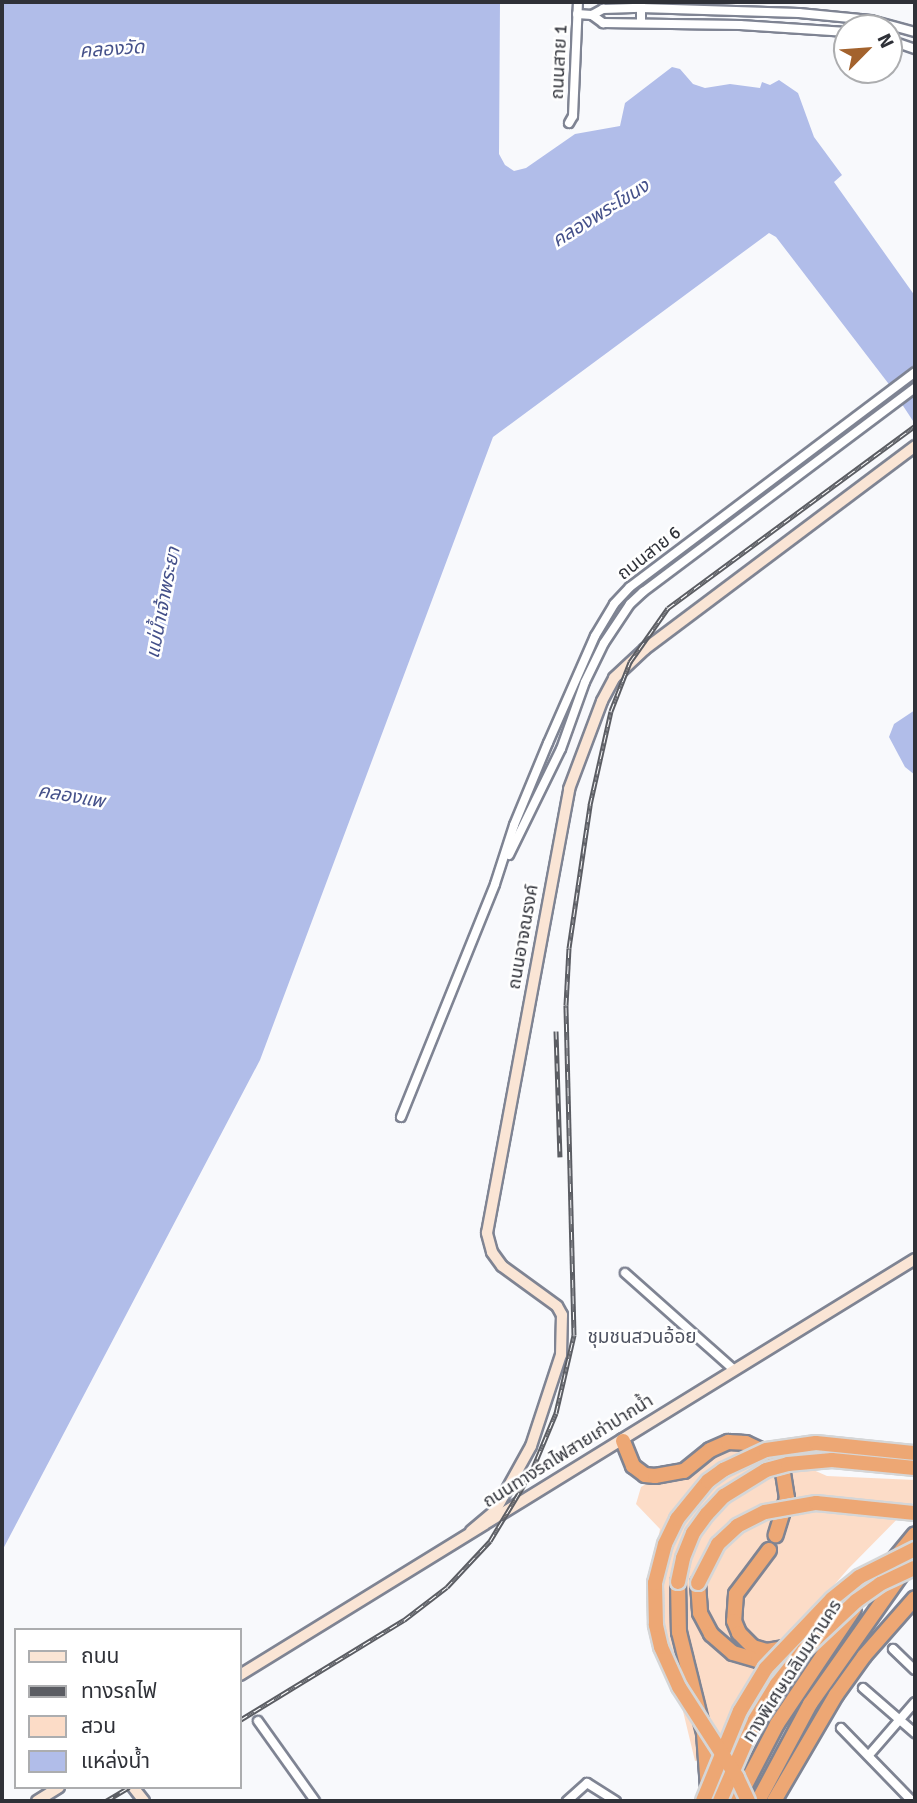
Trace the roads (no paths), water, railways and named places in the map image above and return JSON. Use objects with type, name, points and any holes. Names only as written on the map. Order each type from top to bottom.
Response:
[{"type":"highway","points":[[623,1441],[625,1453],[634,1466],[645,1475],[655,1476],[684,1471],[710,1450],[728,1442],[746,1443],[772,1455],[783,1473],[787,1498],[776,1535]]},
{"type":"highway","points":[[748,1801],[737,1777],[690,1707],[661,1647],[656,1625],[655,1583],[665,1544],[677,1519],[708,1481],[723,1470],[766,1450],[816,1443],[915,1453]]},
{"type":"highway","points":[[707,1801],[709,1780],[704,1733],[678,1632],[678,1582],[683,1558],[694,1533],[724,1496],[766,1470],[807,1461],[832,1460],[915,1468]]},
{"type":"highway","points":[[915,1513],[816,1503],[765,1512],[737,1526],[718,1544],[698,1583],[698,1599],[705,1625],[721,1646],[733,1653],[771,1661],[786,1655],[802,1642],[857,1582],[915,1534]]},
{"type":"highway","name":"ทางพิเศษเฉลิมมหานคร","points":[[737,1801],[752,1769],[839,1628],[915,1534]]},
{"type":"highway","points":[[769,1550],[736,1594],[734,1621],[745,1641],[760,1650],[785,1649],[802,1642]]},
{"type":"highway","points":[[707,1801],[740,1711],[766,1668],[832,1599],[859,1577],[915,1552]]},
{"type":"highway","name":"ทางพิเศษเฉลิมมหานคร","points":[[758,1801],[810,1704],[915,1552]]},
{"type":"highway","points":[[720,1801],[755,1720],[777,1684],[804,1650],[856,1601],[880,1584],[915,1568]]},
{"type":"highway","points":[[774,1801],[836,1695],[896,1617],[915,1598]]},
{"type":"street","name":"ถนนสาย 1","points":[[569,123],[573,116],[578,2]]},
{"type":"street","points":[[740,2],[740,25]]},
{"type":"street","points":[[592,15],[603,9],[641,5],[871,20],[915,32]]},
{"type":"street","points":[[641,5],[641,23]]},
{"type":"street","points":[[577,14],[592,15],[603,23],[740,25],[833,31]]},
{"type":"street","name":"ถนนสาย 6","points":[[495,884],[514,825],[548,743],[595,636],[620,596],[915,372]]},
{"type":"street","name":"ถนนสาย 6","points":[[401,1117],[495,884],[561,749],[585,682],[617,621],[643,592],[915,388]]},
{"type":"street","name":"ถนนอาจณรงค์","points":[[471,1531],[495,1511],[526,1456],[550,1397],[561,1355],[562,1315],[556,1306],[502,1266],[492,1252],[487,1233],[569,789],[602,701],[614,678],[659,638],[915,446]]},
{"type":"street","name":"ถนนทางรถไฟสายเก่าปากน้ำ","points":[[242,1674],[471,1531],[623,1441],[656,1416],[915,1259]]},
{"type":"street","points":[[625,1273],[733,1369]]},
{"type":"street","points":[[893,1649],[915,1670]]},
{"type":"street","points":[[863,1688],[915,1733]]},
{"type":"street","points":[[869,1755],[915,1702]]},
{"type":"street","points":[[258,1721],[315,1801]]},
{"type":"street","points":[[841,1728],[912,1801]]},
{"type":"street","points":[[567,1801],[586,1783],[616,1801]]},
{"type":"street","points":[[37,1801],[56,1789]]},
{"type":"water","points":[[2,2],[500,2],[499,154],[505,165],[514,171],[526,168],[575,134],[620,126],[625,103],[672,67],[680,69],[693,84],[705,88],[730,84],[760,88],[762,82],[770,85],[779,80],[798,93],[814,137],[842,175],[834,182],[915,296],[915,424],[888,383],[776,237],[769,233],[493,437],[260,1060],[2,1551]]},
{"type":"water","points":[[915,710],[915,775],[905,767],[889,737],[894,724]]},
{"type":"railway","points":[[242,1719],[404,1620],[447,1587],[490,1541],[531,1473],[556,1413],[574,1335],[566,1005],[569,948],[590,805],[611,711],[630,662],[668,608],[915,426]]},
{"type":"railway","points":[[556,1031],[560,1157]]},
{"type":"railway","points":[[106,1801],[126,1789]]},
{"type":"district","name":"ชุมชนสวนอ้อย","points":[[642,1338]]},
{"type":"water label","name":"คลองวัด","points":[[112,50]]},
{"type":"water label","name":"คลองพระโขนง","points":[[601,214]]},
{"type":"water label","name":"แม่น้ำเจ้าพระยา","points":[[164,603]]},
{"type":"water label","name":"คลองแพ","points":[[71,797]]}]
